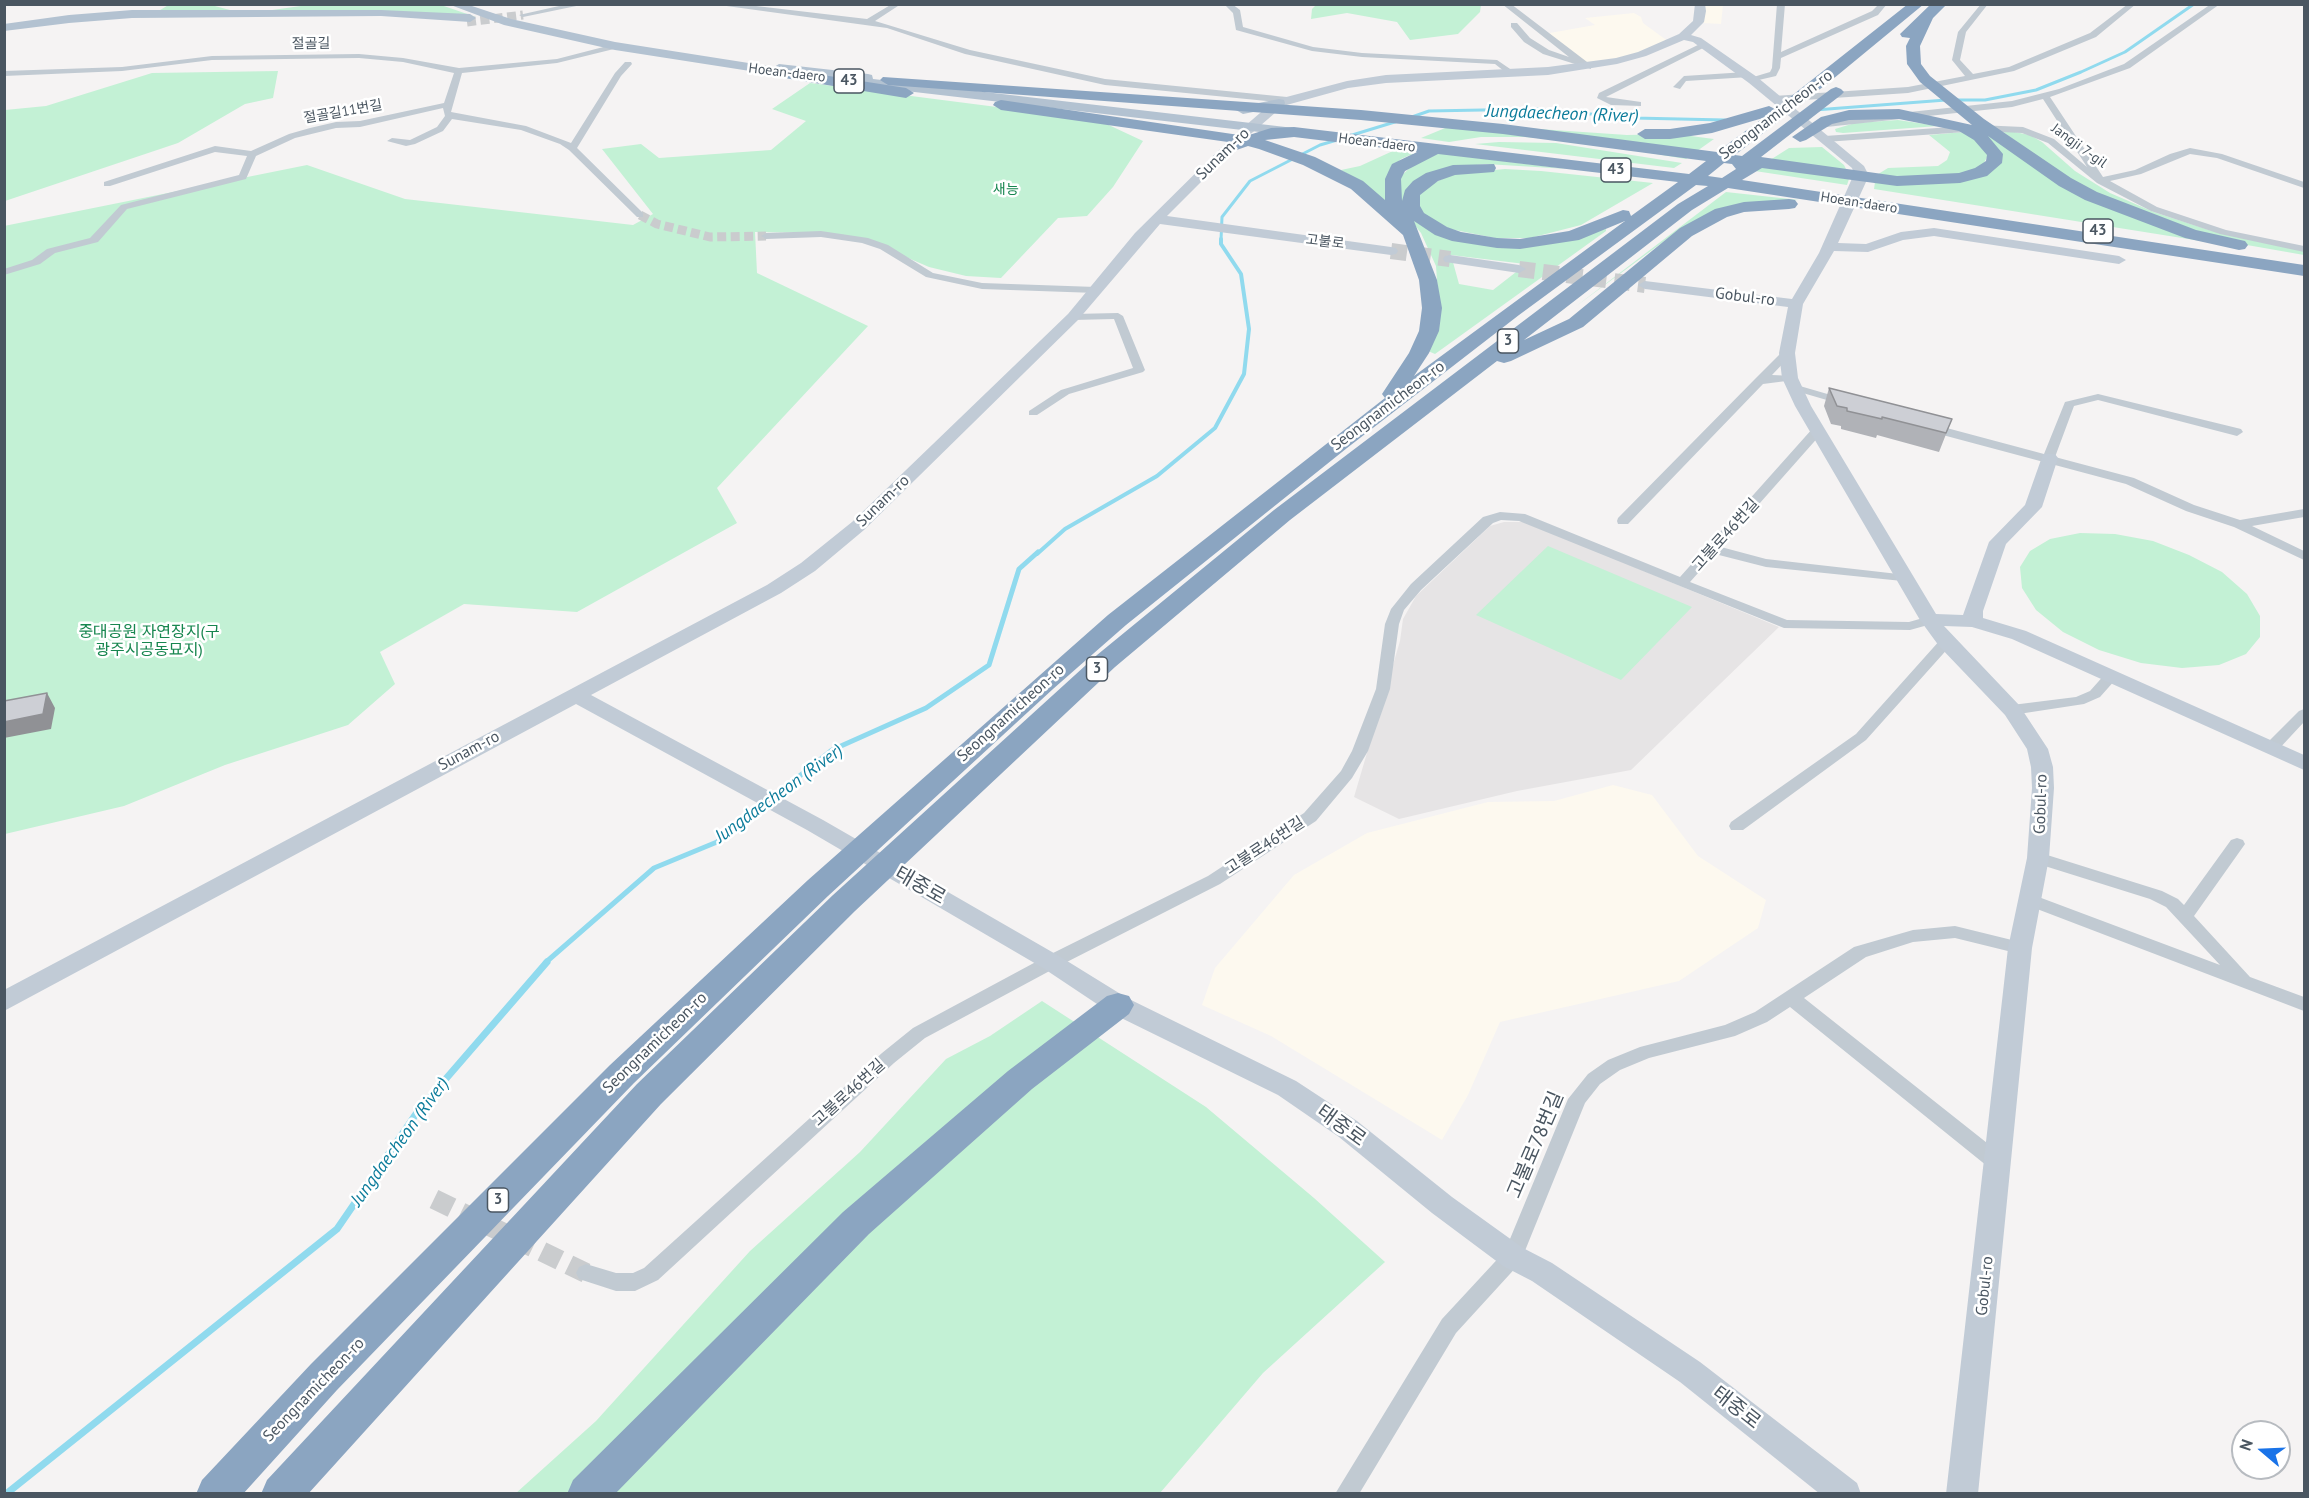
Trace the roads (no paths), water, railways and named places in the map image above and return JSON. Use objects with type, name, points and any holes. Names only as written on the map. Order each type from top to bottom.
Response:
[{"type":"highway","points":[[1893,46],[1940,4]]},
{"type":"highway","name":"Seongnamicheon-ro","points":[[281,1494],[831,896],[1098,636],[1339,442],[1377,415],[1616,224],[1681,188],[1780,102],[1828,76],[1908,12]]},
{"type":"highway","points":[[1926,18],[1915,40],[1912,53],[1914,64],[1925,79],[2003,139],[2065,182],[2117,206],[2192,234],[2304,260]]},
{"type":"highway","points":[[771,72],[936,97],[1201,123],[1310,161],[1341,176],[1365,192],[1411,233]]},
{"type":"highway","points":[[888,80],[1626,135],[1670,134],[1712,128],[1780,102]]},
{"type":"highway","name":"Seongnamicheon-ro","points":[[216,1494],[324,1377],[621,1074],[1272,522],[1853,80]]},
{"type":"highway","points":[[1283,101],[1279,115],[1283,121],[1298,130]]},
{"type":"highway","points":[[1616,224],[1573,236],[1520,244],[1473,240],[1458,237],[1428,224],[1417,216],[1410,206],[1411,194],[1419,185],[1432,177],[1453,171],[1512,166],[1817,191],[1894,196],[1981,172],[1994,163],[1995,154],[1980,137],[1964,128],[1942,121],[1899,114],[1860,114],[1827,120],[1684,208]]},
{"type":"highway","points":[[1504,126],[1622,143],[1817,191]]},
{"type":"highway","points":[[1232,144],[1298,130]]},
{"type":"highway","name":"Hoean-daero","points":[[1298,130],[1659,175],[1817,191]]},
{"type":"highway","points":[[1377,415],[1419,353],[1429,331],[1432,308],[1428,280],[1411,233],[1393,200],[1393,179],[1398,168],[1427,151],[1450,145],[1492,140],[1545,140],[1582,144],[1817,191],[1894,196]]},
{"type":"highway","points":[[1465,374],[1526,348],[1576,322],[1686,232],[1721,213],[1817,191]]},
{"type":"highway","name":"Hoean-daero","points":[[1894,196],[2221,249],[2304,260]]},
{"type":"highway","name":"Hoean-daero","points":[[1894,196],[2304,271]]},
{"type":"highway","points":[[587,1494],[855,1223],[1020,1080],[1118,1005]]},
{"type":"highway","points":[[289,1494],[348,1420]]},
{"type":"main road","points":[[6,20],[84,4]]},
{"type":"main road","points":[[6,20],[147,4]]},
{"type":"main road","points":[[219,4],[266,10],[309,4]]},
{"type":"main road","name":"Hoean-daero","points":[[453,4],[508,22],[565,36],[771,72]]},
{"type":"main road","name":"Hoean-daero","points":[[469,4],[702,56],[1201,123],[1298,130]]},
{"type":"main road","points":[[484,4],[524,17]]},
{"type":"main road","points":[[6,20],[38,10]]},
{"type":"main road","points":[[6,20],[69,19],[132,14],[405,13],[473,19],[565,36]]},
{"type":"main road","points":[[1201,123],[1283,101]]},
{"type":"main road","points":[[1201,123],[1226,132],[1232,144]]},
{"type":"street","points":[[499,4],[527,4]]},
{"type":"street","points":[[524,17],[584,4]]},
{"type":"street","points":[[715,4],[889,26],[968,52],[1105,82],[1283,101]]},
{"type":"street","points":[[762,10],[773,4]]},
{"type":"street","points":[[868,22],[898,4]]},
{"type":"street","points":[[1227,4],[1237,12],[1239,28],[1312,49],[1362,55],[1497,62],[1512,73]]},
{"type":"street","points":[[1505,4],[1587,66]]},
{"type":"street","name":"Sunam-ro","points":[[4,1002],[774,590],[808,567],[858,526],[1073,317],[1140,236],[1252,125],[1283,101],[1347,85],[1386,79],[1512,73],[1587,66],[1630,58],[1683,36],[1701,17],[1700,4]]},
{"type":"street","points":[[1677,87],[1684,79],[1749,78],[1773,74],[1777,57],[1781,4]]},
{"type":"street","points":[[1777,57],[1841,30],[1875,13],[1884,4]]},
{"type":"street","points":[[1971,77],[1956,60],[1965,27],[1985,4]]},
{"type":"street","points":[[1780,102],[1908,90],[2011,69],[2093,34],[2133,4]]},
{"type":"street","points":[[1805,124],[2012,104],[2045,96],[2127,66],[2217,4]]},
{"type":"street","points":[[1514,25],[1527,40],[1546,52],[1587,66]]},
{"type":"street","points":[[1683,36],[1705,45],[1780,102],[1858,166],[1861,174],[1859,182],[1829,246],[1796,304]]},
{"type":"street","points":[[1638,104],[1611,102],[1601,98],[1602,95],[1705,45]]},
{"type":"street","name":"절골길","points":[[4,74],[122,69],[212,58],[359,56],[403,60],[439,69],[459,71],[557,61],[615,46]]},
{"type":"street","points":[[572,148],[618,75],[628,64]]},
{"type":"street","points":[[450,116],[447,113],[448,105],[459,71]]},
{"type":"street","points":[[2045,96],[2061,117],[2100,181],[2138,172],[2190,151],[2219,156],[2304,185]]},
{"type":"street","name":"절골길11번길","points":[[252,154],[292,136],[314,130],[336,125],[360,124],[448,105]]},
{"type":"street","points":[[450,116],[523,128],[551,136],[572,148],[640,215]]},
{"type":"street","points":[[392,141],[406,143],[440,129],[450,116]]},
{"type":"street","name":"Jangji 7-gil","points":[[1825,139],[1979,128],[2023,130],[2051,141],[2100,181],[2154,209],[2214,229],[2304,249]]},
{"type":"street","points":[[4,272],[36,262],[51,251],[94,240],[124,207],[243,177],[252,154],[215,149],[107,184]]},
{"type":"street","points":[[1177,198],[1180,213],[1199,225]]},
{"type":"street","points":[[1157,219],[1199,225]]},
{"type":"street","points":[[1140,236],[1168,226],[1199,225]]},
{"type":"street","name":"고불로","points":[[1199,225],[1392,251]]},
{"type":"street","points":[[1829,246],[1849,249],[1868,248],[1901,236],[1934,232],[2120,260]]},
{"type":"street","points":[[766,236],[821,234],[864,240],[884,247],[930,275],[981,286],[1096,290]]},
{"type":"street","points":[[1450,259],[1519,269]]},
{"type":"street","name":"Gobul-ro","points":[[1645,285],[1796,304],[1787,352],[1792,383],[1817,430],[1930,620],[1946,642],[2012,710],[2032,740],[2042,767],[2043,788],[2038,858],[2020,948],[1999,1164],[1962,1494]]},
{"type":"street","points":[[1033,413],[1065,392],[1139,370],[1118,316],[1073,317]]},
{"type":"street","points":[[1623,521],[1787,352]]},
{"type":"street","points":[[1759,381],[1767,378],[1792,383],[1860,407]]},
{"type":"street","points":[[1973,621],[1973,611],[1998,542],[2033,507],[2068,404],[2098,397],[2237,432]]},
{"type":"street","points":[[1915,423],[2130,481],[2190,508],[2239,524],[2304,556]]},
{"type":"street","name":"고불로46번길","points":[[586,1273],[616,1282],[635,1282],[651,1274],[918,1033],[1051,962],[1214,880],[1310,817],[1347,774],[1360,751],[1383,689],[1392,624],[1398,609],[1416,587],[1488,520],[1500,516],[1521,517],[1682,583],[1817,430]]},
{"type":"street","points":[[2239,524],[2304,513]]},
{"type":"street","points":[[1713,549],[1766,563],[1907,579]]},
{"type":"street","points":[[1682,583],[1784,624],[1798,626],[1910,626],[1930,620],[1973,621],[2019,635],[2304,763]]},
{"type":"street","points":[[1737,826],[1861,737],[1946,642]]},
{"type":"street","points":[[2012,710],[2079,701],[2095,694],[2110,676]]},
{"type":"street","name":"태중로","points":[[575,695],[799,817],[1051,962],[1118,1005],[1287,1088],[1348,1130],[1442,1205],[1513,1257],[1542,1272],[1690,1372],[1846,1494]]},
{"type":"street","points":[[2272,747],[2304,714]]},
{"type":"street","points":[[2186,915],[2237,844]]},
{"type":"street","points":[[2038,858],[2156,895],[2172,903],[2186,915],[2246,982]]},
{"type":"street","points":[[2030,900],[2304,1004]]},
{"type":"street","name":"고불로78번길","points":[[1346,1494],[1449,1326],[1513,1257],[1577,1099],[1594,1079],[1614,1065],[1646,1052],[1729,1031],[1761,1017],[1860,952],[1913,936],[1955,932],[1974,934],[2020,948]]},
{"type":"street","points":[[1792,998],[1999,1164]]},
{"type":"waterway","name":"Jungdaecheon (River)","points":[[1956,100],[1985,100],[2036,90],[2081,72],[2125,52],[2194,4]]},
{"type":"waterway","name":"Jungdaecheon (River)","points":[[1815,110],[1946,100]]},
{"type":"waterway","name":"Jungdaecheon (River)","points":[[1409,118],[1429,111],[1536,109],[1634,118],[1725,120]]},
{"type":"waterway","name":"Jungdaecheon (River)","points":[[1349,136],[1398,121]]},
{"type":"waterway","name":"Jungdaecheon (River)","points":[[1221,240],[1222,217],[1250,181],[1320,145],[1337,140]]},
{"type":"waterway","name":"Jungdaecheon (River)","points":[[1037,554],[1065,529],[1157,476],[1215,428],[1244,374],[1249,329],[1241,274],[1221,244],[1221,240]]},
{"type":"waterway","name":"Jungdaecheon (River)","points":[[545,963],[654,868],[717,842],[832,750],[926,708],[989,665],[1019,569],[1038,552]]},
{"type":"waterway","name":"Jungdaecheon (River)","points":[[6,1494],[337,1229],[418,1111],[547,962]]},
{"type":"tunnel","points":[[467,22],[523,15]]},
{"type":"tunnel","points":[[640,215],[657,224],[710,237],[766,236]]},
{"type":"tunnel","points":[[1391,251],[1450,259]]},
{"type":"tunnel","points":[[1519,269],[1645,285]]},
{"type":"tunnel","points":[[434,1199],[586,1273]]},
{"type":"park label","name":"새능","points":[[1006,190]]},
{"type":"park label","name":"중대공원 자연장지(구 광주시공동묘지)","points":[[149,641]]}]
